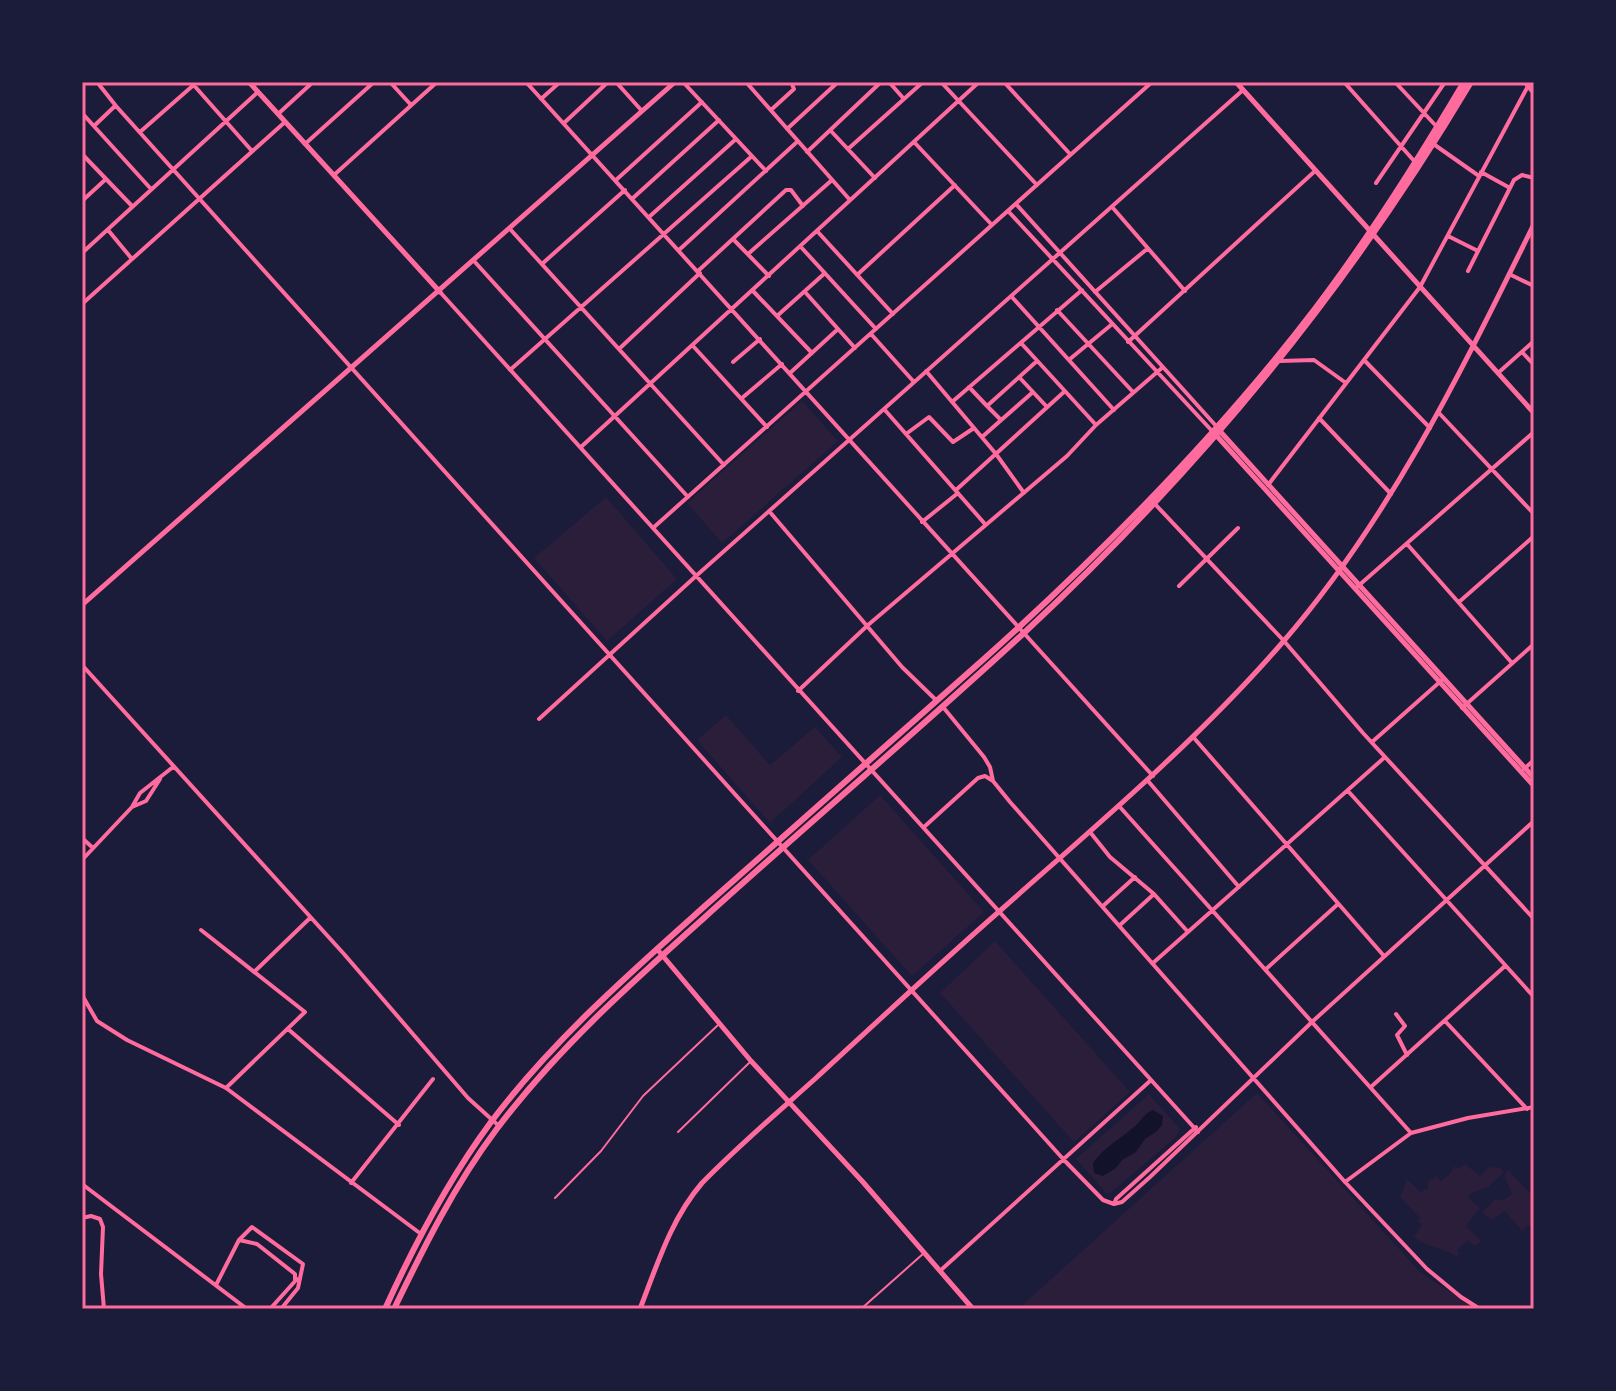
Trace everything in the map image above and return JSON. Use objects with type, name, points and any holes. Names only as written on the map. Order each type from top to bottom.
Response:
[{"type":"highway","points":[[385,1309],[421,1234],[454,1177],[570,1033],[657,949],[871,769],[939,703],[1093,567],[1280,361],[1432,143],[1465,83]]},
{"type":"highway","points":[[1217,432],[1371,233]]},
{"type":"highway","points":[[394,1309],[443,1211],[496,1123],[557,1056],[661,956],[865,763],[939,703]]},
{"type":"street","points":[[249,82],[1196,1130]]},
{"type":"street","points":[[305,144],[374,82]]},
{"type":"street","points":[[390,82],[411,105]]},
{"type":"street","points":[[526,82],[1021,630],[1239,887]]},
{"type":"street","points":[[541,99],[560,82]]},
{"type":"street","points":[[564,123],[608,82]]},
{"type":"street","points":[[616,82],[642,111]]},
{"type":"street","points":[[82,605],[675,82]]},
{"type":"street","points":[[683,82],[766,171]]},
{"type":"street","points":[[746,82],[850,201]]},
{"type":"street","points":[[771,110],[794,89],[791,82]]},
{"type":"street","points":[[827,82],[832,87]]},
{"type":"street","points":[[787,129],[838,82]]},
{"type":"street","points":[[807,152],[881,82]]},
{"type":"street","points":[[889,82],[904,99]]},
{"type":"street","points":[[848,149],[923,82]]},
{"type":"street","points":[[941,82],[1037,185]]},
{"type":"street","points":[[581,447],[979,82]]},
{"type":"street","points":[[1004,82],[1070,155]]},
{"type":"street","points":[[653,528],[1152,82]]},
{"type":"street","points":[[1236,82],[1534,413]]},
{"type":"street","points":[[1344,82],[1418,164]]},
{"type":"street","points":[[1395,82],[1440,129]]},
{"type":"street","points":[[1376,183],[1445,82]]},
{"type":"street","points":[[100,83],[116,106],[911,991],[1103,1200],[1114,1204],[1534,821]]},
{"type":"street","points":[[140,132],[194,83],[252,151]]},
{"type":"street","points":[[278,114],[310,83]]},
{"type":"street","points":[[334,175],[434,83]]},
{"type":"street","points":[[1530,83],[1534,93]]},
{"type":"street","points":[[1268,485],[1420,287],[1530,83]]},
{"type":"street","points":[[539,719],[1243,90]]},
{"type":"street","points":[[82,253],[258,92]]},
{"type":"street","points":[[616,180],[702,102]]},
{"type":"street","points":[[94,126],[116,106]]},
{"type":"street","points":[[82,113],[151,189]]},
{"type":"street","points":[[633,198],[719,120]]},
{"type":"street","points":[[82,304],[285,122]]},
{"type":"street","points":[[830,130],[875,178]]},
{"type":"street","points":[[649,217],[736,139]]},
{"type":"street","points":[[679,250],[798,141]]},
{"type":"street","points":[[914,142],[992,225]]},
{"type":"street","points":[[1432,143],[1480,174],[1510,188]]},
{"type":"street","points":[[82,154],[132,206]]},
{"type":"street","points":[[510,370],[752,156]]},
{"type":"street","points":[[1128,342],[1315,171]]},
{"type":"street","points":[[1468,271],[1510,188],[1518,177],[1527,175],[1534,178]]},
{"type":"street","points":[[82,201],[106,179]]},
{"type":"street","points":[[748,254],[832,180]]},
{"type":"street","points":[[857,275],[955,185]]},
{"type":"street","points":[[542,264],[625,190]]},
{"type":"street","points":[[619,349],[786,190],[791,190],[803,206]]},
{"type":"street","points":[[1016,204],[1534,786]]},
{"type":"street","points":[[1112,207],[1185,291]]},
{"type":"street","points":[[1008,211],[1128,342],[1268,485],[1341,569]]},
{"type":"street","points":[[640,1309],[686,1202],[717,1168],[1150,779],[1194,738],[1284,641],[1341,569],[1391,494],[1439,413],[1534,224]]},
{"type":"street","points":[[510,229],[724,465]]},
{"type":"street","points":[[108,230],[132,259]]},
{"type":"street","points":[[817,231],[893,314]]},
{"type":"street","points":[[1447,236],[1478,251]]},
{"type":"street","points":[[733,239],[769,276]]},
{"type":"street","points":[[800,246],[876,329]]},
{"type":"street","points":[[1095,292],[1147,249]]},
{"type":"street","points":[[474,261],[688,497]]},
{"type":"street","points":[[777,316],[825,273]]},
{"type":"street","points":[[1509,274],[1534,286]]},
{"type":"street","points":[[752,290],[812,353]]},
{"type":"street","points":[[952,402],[1082,290]]},
{"type":"street","points":[[805,292],[855,348]]},
{"type":"street","points":[[1011,296],[1114,410]]},
{"type":"street","points":[[1057,310],[1133,392]]},
{"type":"street","points":[[1070,359],[1112,325]]},
{"type":"street","points":[[790,373],[838,329]]},
{"type":"street","points":[[871,334],[914,382]]},
{"type":"street","points":[[733,362],[760,339]]},
{"type":"street","points":[[1498,373],[1534,341]]},
{"type":"street","points":[[1021,343],[1096,425]]},
{"type":"street","points":[[692,345],[767,427]]},
{"type":"street","points":[[1522,352],[1534,365]]},
{"type":"street","points":[[1280,361],[1314,360],[1346,383]]},
{"type":"street","points":[[1364,360],[1430,428]]},
{"type":"street","points":[[987,406],[1037,361]]},
{"type":"street","points":[[742,398],[782,364]]},
{"type":"street","points":[[798,691],[868,625],[1067,456],[1096,425],[1163,367]]},
{"type":"street","points":[[926,371],[996,454],[1024,493]]},
{"type":"street","points":[[1019,377],[1047,407]]},
{"type":"street","points":[[969,387],[1001,420]]},
{"type":"street","points":[[922,522],[1065,391]]},
{"type":"street","points":[[982,437],[1033,392]]},
{"type":"street","points":[[884,409],[985,524]]},
{"type":"street","points":[[1439,413],[1534,514]]},
{"type":"street","points":[[906,434],[929,417],[953,442],[974,428]]},
{"type":"street","points":[[1319,418],[1391,494]]},
{"type":"street","points":[[1357,587],[1534,432]]},
{"type":"street","points":[[1152,501],[1284,641],[1385,757],[1534,919]]},
{"type":"street","points":[[769,511],[902,667],[939,703],[984,757],[993,781]]},
{"type":"street","points":[[1179,586],[1238,528]]},
{"type":"street","points":[[1459,602],[1534,536]]},
{"type":"street","points":[[1407,544],[1512,663]]},
{"type":"street","points":[[1464,706],[1534,644]]},
{"type":"street","points":[[82,665],[310,917],[468,1098],[496,1123]]},
{"type":"street","points":[[1372,742],[1442,681]]},
{"type":"street","points":[[1194,738],[1384,956]]},
{"type":"street","points":[[1153,963],[1385,757]]},
{"type":"street","points":[[1523,771],[1534,760]]},
{"type":"street","points":[[132,807],[135,798],[145,788],[173,767]]},
{"type":"street","points":[[1523,771],[1534,778]]},
{"type":"street","points":[[924,827],[978,778],[985,776],[993,781],[1345,1182],[1427,1269],[1480,1309]]},
{"type":"street","points":[[82,860],[132,807],[146,801],[161,778]]},
{"type":"street","points":[[1347,791],[1534,997]]},
{"type":"street","points":[[1119,806],[1411,1133]]},
{"type":"street","points":[[1090,832],[1110,857],[1154,894],[1188,932]]},
{"type":"street","points":[[82,838],[93,848]]},
{"type":"street","points":[[1103,906],[1135,877]]},
{"type":"street","points":[[1120,925],[1154,894]]},
{"type":"street","points":[[1266,969],[1338,904]]},
{"type":"street","points":[[254,972],[310,917]]},
{"type":"street","points":[[201,930],[305,1012],[226,1088]]},
{"type":"street","points":[[657,949],[751,1061],[973,1309]]},
{"type":"street","points":[[1372,1086],[1505,966]]},
{"type":"street","points":[[82,995],[97,1021],[127,1040],[226,1088],[421,1234]]},
{"type":"street","points":[[1396,1014],[1405,1026],[1397,1035],[1407,1055]]},
{"type":"street","points":[[1445,1021],[1527,1109]]},
{"type":"street","points":[[288,1029],[399,1125]]},
{"type":"street","points":[[351,1183],[433,1079]]},
{"type":"street","points":[[941,1270],[1150,1081]]},
{"type":"street","points":[[1345,1182],[1411,1133],[1468,1118],[1534,1107]]},
{"type":"street","points":[[82,1184],[247,1309]]},
{"type":"street","points":[[82,1218],[91,1216],[100,1219],[103,1227],[101,1274],[104,1309]]},
{"type":"street","points":[[216,1285],[239,1240],[247,1230],[257,1229],[303,1264],[298,1288],[281,1309]]},
{"type":"street","points":[[239,1240],[257,1244],[295,1274],[295,1280]]},
{"type":"street","points":[[270,1309],[302,1275]]},
{"type":"lane","points":[[555,1198],[601,1151],[643,1096],[719,1024]]},
{"type":"lane","points":[[678,1132],[751,1061]]},
{"type":"lane","points":[[861,1309],[925,1252]]},
{"type":"shaded area","points":[[802,401],[838,441],[722,543],[687,503]]},
{"type":"shaded area","points":[[606,497],[677,579],[607,641],[534,558]]},
{"type":"shaded area","points":[[726,715],[770,765],[815,727],[842,757],[770,823],[697,740]]},
{"type":"shaded area","points":[[880,795],[984,912],[912,976],[808,860]]},
{"type":"shaded area","points":[[995,941],[1130,1092],[1074,1142],[940,993]]},
{"type":"shaded area","points":[[1257,1093],[1421,1273],[1477,1309],[1018,1309]]},
{"type":"shaded area","points":[[1149,1094],[1180,1129],[1175,1138],[1110,1193],[1106,1193],[1076,1159]]},
{"type":"shaded area","points":[[1153,1110],[1163,1116],[1162,1125],[1157,1131],[1116,1168],[1103,1176],[1094,1173],[1093,1163],[1097,1158]]},
{"type":"shaded area","points":[[1465,1164],[1480,1176],[1489,1167],[1500,1168],[1504,1172],[1488,1187],[1470,1194],[1469,1198],[1480,1208],[1466,1226],[1481,1241],[1476,1246],[1467,1241],[1457,1250],[1459,1253],[1456,1257],[1414,1236],[1422,1225],[1417,1221],[1420,1218],[1400,1197],[1407,1179],[1421,1192],[1436,1176],[1441,1181],[1451,1173],[1453,1166],[1458,1169]]},
{"type":"shaded area","points":[[1508,1170],[1534,1197],[1534,1229],[1528,1225],[1522,1231],[1505,1211],[1492,1220],[1482,1213],[1494,1200],[1504,1200],[1512,1194],[1504,1176]]}]
